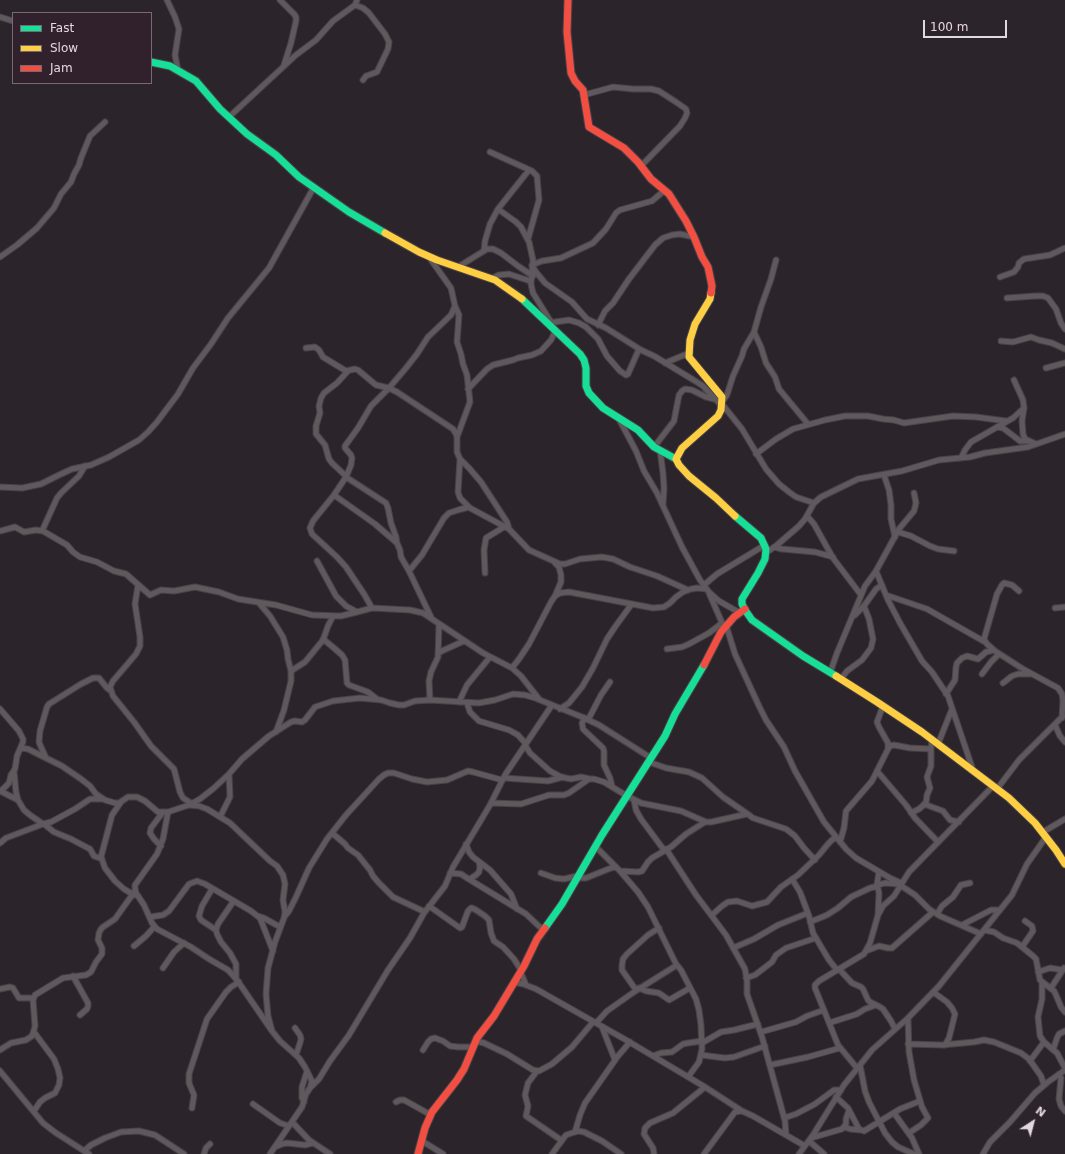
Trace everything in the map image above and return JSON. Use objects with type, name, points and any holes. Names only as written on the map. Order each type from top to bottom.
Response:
[{"type":"street","points":[[167,0],[179,29],[175,55],[178,70]]},
{"type":"street","points":[[280,0],[296,17],[291,43],[284,66]]},
{"type":"street","points":[[568,0],[567,32],[571,73],[583,90],[589,127],[620,145],[641,166],[651,179],[665,190],[674,201],[694,237],[702,258],[708,267],[712,286],[710,299],[695,324],[690,340],[689,357],[722,397],[722,404]]},
{"type":"street","points":[[229,117],[296,55],[316,40],[333,21],[356,2],[369,13],[386,34],[389,42],[388,48],[377,72],[367,75],[363,80]]},
{"type":"street","points":[[0,17],[12,21]]},
{"type":"street","points":[[152,62],[166,65],[178,70],[196,81],[211,99],[247,134],[276,155],[299,176],[330,199],[404,244],[427,255],[500,283],[523,299],[551,324],[584,360],[586,368],[586,386],[589,393],[603,408],[638,430],[657,448],[676,459],[679,465],[689,476],[761,538],[765,549],[765,559],[758,574],[742,599],[742,611]]},
{"type":"street","points":[[584,95],[613,87],[651,89],[659,91],[686,109],[687,113],[680,126],[641,166]]},
{"type":"street","points":[[0,257],[37,228],[54,208],[60,194],[71,182],[90,136],[105,122]]},
{"type":"street","points":[[490,152],[529,170],[537,176],[539,200],[528,239]]},
{"type":"street","points":[[484,250],[490,224],[498,209],[529,170]]},
{"type":"street","points":[[0,487],[22,488],[46,482],[59,474],[109,457],[139,440],[157,422],[178,394],[193,368],[228,318],[269,268],[314,187]]},
{"type":"street","points":[[532,265],[561,258],[593,243],[620,210],[652,201],[665,190]]},
{"type":"street","points":[[468,389],[487,369],[493,365],[532,355],[541,351],[551,340],[554,334],[551,324],[533,293],[530,281],[532,250],[528,239],[516,222],[498,209]]},
{"type":"street","points":[[598,325],[605,311],[614,303],[629,279],[655,245],[663,238],[672,235],[680,234],[694,237]]},
{"type":"street","points":[[458,267],[484,250],[490,248],[497,251],[572,302],[587,319],[616,334],[703,386],[722,404],[742,429],[766,470],[779,484],[796,497],[814,504]]},
{"type":"street","points":[[1000,277],[1014,272],[1019,263],[1024,259],[1050,255],[1065,248]]},
{"type":"street","points":[[427,255],[451,288],[455,306],[459,315],[457,342],[462,357],[470,402],[457,437]]},
{"type":"street","points":[[676,459],[682,448],[718,416],[744,349],[754,332],[776,260]]},
{"type":"street","points":[[532,265],[545,283]]},
{"type":"street","points":[[491,279],[499,275],[510,274],[530,281]]},
{"type":"street","points":[[1007,298],[1035,296],[1043,296],[1048,298],[1056,309],[1065,329]]},
{"type":"street","points":[[372,608],[346,567],[312,534],[310,528],[313,521],[334,495],[346,477],[352,458],[345,446],[371,406],[389,388],[411,362],[428,337],[450,314],[455,306]]},
{"type":"street","points":[[551,324],[569,320],[586,327],[598,339],[607,356],[623,374],[628,374],[639,349]]},
{"type":"street","points":[[754,332],[761,347],[765,361],[775,377],[779,389],[808,424]]},
{"type":"street","points":[[1001,341],[1013,342],[1030,337],[1052,343],[1065,350]]},
{"type":"street","points":[[306,348],[315,347],[319,350],[323,357],[348,371]]},
{"type":"street","points":[[665,363],[689,353]]},
{"type":"street","points":[[1046,368],[1065,363]]},
{"type":"street","points":[[431,618],[401,557],[386,504],[346,477],[329,458],[325,445],[316,434],[321,398],[324,393],[337,383],[348,371],[355,369],[358,370],[376,385],[389,388],[397,392],[453,429],[457,437],[460,459],[458,492],[460,498],[469,507],[507,528],[529,550],[555,563],[559,567],[561,575],[555,596],[520,660],[512,668]]},
{"type":"street","points":[[395,380],[397,392]]},
{"type":"street","points":[[1014,380],[1023,400],[1023,434],[1025,439],[1036,444]]},
{"type":"street","points":[[662,505],[664,473],[657,448],[674,421],[679,395],[685,389],[692,390],[706,397],[715,399]]},
{"type":"street","points":[[961,458],[971,442],[1013,418],[1024,408]]},
{"type":"street","points":[[756,454],[776,439],[793,429],[808,424],[845,416],[868,416],[904,423],[953,416],[1006,421]]},
{"type":"street","points":[[618,418],[700,580],[719,601],[742,611],[752,620],[803,656],[883,706],[973,770],[995,787],[1035,823],[1065,864]]},
{"type":"street","points":[[997,426],[1003,428],[1020,441],[1029,441]]},
{"type":"street","points":[[774,547],[799,526],[808,516],[814,504],[821,497],[858,479],[902,471],[939,460],[1020,449],[1065,434]]},
{"type":"street","points":[[460,459],[481,482],[507,522],[507,528]]},
{"type":"street","points":[[42,531],[57,498],[61,492],[79,476],[85,466]]},
{"type":"street","points":[[884,475],[889,490],[891,519],[895,537]]},
{"type":"street","points":[[830,673],[866,586],[904,522],[914,511],[916,503],[914,493]]},
{"type":"street","points":[[334,495],[375,524],[398,543]]},
{"type":"street","points":[[409,571],[422,555],[444,518],[449,513],[469,507]]},
{"type":"street","points":[[808,516],[833,557],[862,595]]},
{"type":"street","points":[[0,531],[15,527],[24,532],[36,530],[42,531],[67,545],[76,555],[97,562],[114,571],[126,574],[150,595],[161,590],[174,591],[195,587],[219,592],[238,599],[276,605],[307,614],[333,616],[372,608],[410,610],[423,613],[483,653],[512,668],[521,676],[539,699]]},
{"type":"street","points":[[485,573],[484,550],[486,538],[507,528]]},
{"type":"street","points":[[898,532],[911,536],[938,549],[954,550]]},
{"type":"street","points":[[555,596],[560,593],[569,592],[653,608],[670,603],[676,597],[688,590],[706,588],[718,574],[765,549],[774,547],[815,552],[833,557]]},
{"type":"street","points":[[555,563],[566,564],[580,559],[602,557],[613,559],[688,590]]},
{"type":"street","points":[[317,561],[339,600],[346,606],[358,612]]},
{"type":"street","points":[[876,571],[900,623],[922,661],[932,672],[946,694],[973,770]]},
{"type":"street","points":[[851,581],[866,586]]},
{"type":"street","points":[[985,642],[985,633],[1000,587],[1004,583],[1012,585],[1019,591]]},
{"type":"street","points":[[111,692],[110,687],[113,681],[136,654],[140,646],[135,604],[138,585]]},
{"type":"street","points":[[853,617],[864,606],[876,589],[882,585]]},
{"type":"street","points":[[706,588],[766,720],[784,747],[795,771],[824,822],[838,840],[856,858],[901,884],[935,913],[982,932],[994,932],[1003,938],[1018,943],[1036,959],[1038,972],[1042,982],[1042,999],[1038,1017],[1040,1036],[1056,1053],[1065,1069],[1035,1093],[1010,1122],[990,1142],[982,1154]]},
{"type":"street","points":[[886,595],[927,609],[985,642],[999,654],[1058,688],[1062,694],[1063,700],[1063,716],[1055,725],[909,872],[894,896],[883,906],[878,915],[870,943],[864,954],[819,981],[815,985],[840,1048],[858,1066],[869,1102],[879,1122],[892,1142],[898,1147],[914,1154]]},
{"type":"street","points":[[258,602],[270,616],[284,637],[291,671],[291,681],[284,710],[276,732]]},
{"type":"street","points":[[560,709],[569,703],[582,687],[594,668],[615,626],[631,605]]},
{"type":"street","points":[[841,680],[847,671],[862,660],[870,648],[873,639],[869,619],[864,606]]},
{"type":"street","points":[[1055,608],[1065,607]]},
{"type":"street","points":[[667,649],[682,647],[689,644],[724,625],[742,611]]},
{"type":"street","points":[[291,671],[305,662],[323,639],[333,616]]},
{"type":"street","points":[[430,700],[429,681],[431,672],[438,657],[439,624]]},
{"type":"street","points":[[418,1154],[430,1115],[464,1069],[481,1032],[494,1016],[521,970],[537,938],[562,904],[595,846],[665,736],[675,714],[697,678],[724,625]]},
{"type":"street","points":[[323,639],[342,655],[345,660],[347,683],[368,692],[378,699]]},
{"type":"street","points":[[438,653],[464,641]]},
{"type":"street","points":[[946,694],[955,680],[957,663],[962,658],[967,656],[978,659],[986,652],[994,650]]},
{"type":"street","points":[[982,674],[990,662],[999,654]]},
{"type":"street","points":[[459,702],[467,685],[490,656]]},
{"type":"street","points":[[1003,683],[1012,676],[1018,674],[1032,674]]},
{"type":"street","points":[[46,758],[41,747],[40,731],[47,707],[49,704],[81,684],[93,678],[98,678],[111,692],[151,746],[174,769],[183,798],[190,804],[207,809],[230,823],[277,866],[283,875],[285,884],[283,900],[285,912],[284,918]]},
{"type":"street","points":[[610,682],[582,723],[583,729],[603,748],[604,765],[612,786]]},
{"type":"street","points":[[270,1154],[302,1107],[312,1081],[307,1070],[296,1055],[280,1041],[272,1031],[238,980],[228,970],[184,943],[154,927],[140,900],[134,893],[124,889],[115,881],[105,868],[101,857],[106,843],[111,819],[121,802],[128,797],[137,797],[145,801],[158,812],[166,812],[190,804],[206,795],[259,744],[291,722],[302,722],[315,707],[333,701],[360,698],[378,699],[399,705],[404,705],[415,701],[430,700],[479,703],[513,694],[525,695],[539,699],[586,719],[637,748],[650,760],[666,768],[678,769],[702,778],[723,797],[753,818],[790,832],[815,860]]},
{"type":"street","points":[[467,703],[470,712],[479,721],[509,730],[518,735],[530,752],[550,771],[563,777],[572,779],[577,777],[585,777],[604,782],[634,800],[647,805],[681,811],[705,822],[747,814]]},
{"type":"street","points":[[310,1088],[319,1079],[349,1035],[425,912],[445,886],[450,873],[491,803],[503,779],[552,705]]},
{"type":"street","points":[[883,706],[877,722],[888,743],[888,749]]},
{"type":"street","points":[[0,709],[21,734],[23,742],[9,783],[1,791],[18,800]]},
{"type":"street","points":[[911,813],[926,803],[930,788],[927,777],[931,766],[931,749],[952,709]]},
{"type":"street","points":[[1055,725],[1060,736],[1065,742]]},
{"type":"street","points":[[838,840],[844,828],[846,811],[872,781],[890,746],[894,745],[910,748],[931,749]]},
{"type":"street","points":[[21,748],[62,766],[81,779],[103,799],[115,803],[121,802]]},
{"type":"street","points":[[14,770],[18,800],[24,810],[54,832],[88,848],[94,856],[102,859]]},
{"type":"street","points":[[272,1031],[268,1016],[266,994],[268,968],[280,927],[309,868],[332,833],[346,815],[379,779],[388,773],[394,773],[427,782],[447,780],[468,771],[503,779],[548,781],[563,777]]},
{"type":"street","points":[[877,771],[911,813],[938,842]]},
{"type":"street","points":[[220,817],[230,797],[229,774]]},
{"type":"street","points":[[491,803],[521,804],[549,795],[564,795],[590,778]]},
{"type":"street","points":[[0,843],[6,838],[51,822],[90,799],[103,799]]},
{"type":"street","points":[[634,800],[636,810],[641,819],[726,935],[745,969],[747,994],[765,1046],[784,1118],[786,1135]]},
{"type":"street","points":[[924,804],[943,811],[950,820],[959,822]]},
{"type":"street","points":[[161,846],[150,833],[151,828],[166,812]]},
{"type":"street","points":[[0,990],[11,987],[19,998],[33,998],[40,992],[66,977],[86,975],[91,972],[102,954],[102,948],[98,940],[101,929],[115,919],[134,893],[136,885],[161,846],[166,812]]},
{"type":"street","points":[[799,1154],[858,1066],[872,1050],[908,1018],[933,992],[1012,895],[1027,864],[1045,835],[1065,819]]},
{"type":"street","points":[[540,873],[555,878],[564,879],[576,877],[586,878],[611,868],[634,872],[642,871],[648,862],[659,853],[671,847],[686,834],[705,822]]},
{"type":"street","points":[[332,833],[358,855],[373,876],[387,891],[393,896],[425,912]]},
{"type":"street","points":[[712,915],[728,902],[737,901],[752,906],[767,902],[781,886],[815,860],[833,839],[838,840]]},
{"type":"street","points":[[466,844],[473,857],[490,870],[508,890],[517,909]]},
{"type":"street","points":[[595,846],[618,869],[648,907],[690,988],[699,1010],[702,1042],[701,1055],[688,1077]]},
{"type":"street","points":[[470,879],[479,872],[480,862]]},
{"type":"street","points":[[631,884],[631,877],[634,872]]},
{"type":"street","points":[[878,915],[879,872]]},
{"type":"street","points":[[450,873],[461,874],[470,879],[526,914],[543,930]]},
{"type":"street","points":[[792,879],[800,892],[808,913],[813,933],[829,960],[852,984],[863,989],[868,1000],[883,1009],[892,1021],[895,1029]]},
{"type":"street","points":[[150,917],[164,915],[169,911],[189,884],[197,881],[251,911],[260,918],[272,951]]},
{"type":"street","points":[[810,922],[827,915],[851,897],[870,888],[885,883],[901,884]]},
{"type":"street","points":[[866,951],[879,946],[892,948],[953,897],[961,885],[970,883]]},
{"type":"street","points":[[212,889],[202,906],[199,916],[201,920],[216,930]]},
{"type":"street","points":[[233,902],[218,924],[216,930],[221,942],[230,952],[236,964],[238,980]]},
{"type":"street","points":[[429,906],[460,928],[464,924],[469,910],[472,908],[489,920],[494,941],[514,959],[521,970],[526,985]]},
{"type":"street","points":[[962,925],[991,910],[1000,910]]},
{"type":"street","points":[[733,948],[754,939],[778,925],[808,913]]},
{"type":"street","points":[[256,915],[280,927]]},
{"type":"street","points":[[1022,947],[1033,931],[1032,926],[1025,921]]},
{"type":"street","points":[[134,946],[154,927]]},
{"type":"street","points":[[659,928],[648,935],[627,954],[623,959],[622,970],[638,989],[659,994],[669,1000],[690,988]]},
{"type":"street","points":[[746,978],[755,975],[772,962],[776,955],[786,948],[816,938]]},
{"type":"street","points":[[164,968],[174,952],[184,943]]},
{"type":"street","points":[[561,1140],[526,1116],[528,1109],[524,1094],[528,1083],[537,1071],[552,1064],[563,1055],[607,1011],[638,989],[677,965]]},
{"type":"street","points":[[1038,972],[1050,968],[1064,969]]},
{"type":"street","points":[[1050,988],[1064,969]]},
{"type":"street","points":[[73,976],[88,1003],[87,1009],[80,1015]]},
{"type":"street","points":[[192,1108],[194,1095],[189,1083],[189,1074],[207,1019],[226,992],[238,980]]},
{"type":"street","points":[[514,982],[536,989],[594,1023],[602,1026],[742,1111],[805,1146]]},
{"type":"street","points":[[1042,982],[1056,995],[1065,1012]]},
{"type":"street","points":[[933,992],[947,1002],[955,1014],[949,1038],[945,1045]]},
{"type":"street","points":[[0,1050],[11,1043],[22,1042],[30,1038],[34,1032],[33,998]]},
{"type":"street","points":[[830,1023],[876,1006]]},
{"type":"street","points":[[761,1032],[796,1022],[824,1010]]},
{"type":"street","points":[[908,1018],[908,1044],[914,1080],[922,1107],[928,1116],[928,1119],[909,1133]]},
{"type":"street","points":[[653,1056],[672,1052],[683,1044],[702,1042],[721,1032],[758,1024]]},
{"type":"street","points":[[602,1026],[615,1060]]},
{"type":"street","points":[[295,1028],[301,1039],[296,1055]]},
{"type":"street","points":[[1053,1050],[1059,1034],[1065,1031]]},
{"type":"street","points":[[34,1032],[54,1059],[60,1078],[59,1085],[55,1093],[40,1102],[34,1111]]},
{"type":"street","points":[[423,1050],[428,1042],[435,1038],[444,1041],[450,1046],[458,1047],[484,1043],[537,1071]]},
{"type":"street","points":[[908,1044],[945,1045],[984,1040],[994,1042],[1021,1053],[1030,1061],[1044,1085]]},
{"type":"street","points":[[575,1132],[585,1103],[622,1049],[630,1042]]},
{"type":"street","points":[[1030,1061],[1044,1042]]},
{"type":"street","points":[[701,1055],[725,1058],[734,1057],[765,1046]]},
{"type":"street","points":[[770,1065],[808,1058],[840,1048]]},
{"type":"street","points":[[304,1102],[302,1098],[302,1087],[307,1070]]},
{"type":"street","points":[[0,1071],[43,1123],[87,1153],[91,1145],[105,1138],[122,1132],[139,1131],[154,1135],[184,1154]]},
{"type":"street","points":[[1059,1074],[1061,1078],[1059,1099],[1065,1112]]},
{"type":"street","points":[[654,1154],[653,1148],[644,1134],[645,1128],[650,1123],[673,1113],[704,1087]]},
{"type":"street","points":[[784,1118],[796,1114],[815,1104],[834,1090],[841,1090]]},
{"type":"street","points":[[836,1097],[849,1110],[860,1130]]},
{"type":"street","points":[[396,1102],[404,1100],[430,1115]]},
{"type":"street","points":[[810,1139],[844,1128],[864,1131],[894,1113],[920,1101]]},
{"type":"street","points":[[253,1104],[280,1123],[290,1124],[313,1143],[330,1154]]},
{"type":"street","points":[[844,1128],[849,1110]]},
{"type":"street","points":[[704,1154],[735,1112],[742,1111]]},
{"type":"street","points":[[894,1113],[909,1133],[919,1154]]},
{"type":"street","points":[[552,1154],[566,1135],[575,1132],[584,1132],[602,1140],[620,1154]]},
{"type":"street","points":[[810,1139],[824,1154]]},
{"type":"street","points":[[422,1141],[442,1154]]},
{"type":"street","points":[[275,1147],[287,1143],[304,1145],[313,1143]]},
{"type":"street","points":[[204,1154],[206,1148],[210,1144]]},
{"type":"traffic: fast","points":[[152,62],[170,66],[196,81],[220,109],[247,134],[276,155],[299,177],[349,212],[385,233]]},
{"type":"traffic: fast","points":[[522,299],[580,354],[584,360],[586,368],[586,386],[589,393],[603,408],[638,430],[654,447],[676,459]]},
{"type":"traffic: fast","points":[[735,516],[761,538],[766,549],[765,559],[742,599],[742,604],[745,610],[752,620],[803,656],[836,676]]},
{"type":"traffic: fast","points":[[545,928],[562,904],[602,835],[665,736],[675,714],[704,665]]},
{"type":"traffic: slow","points":[[385,233],[437,260],[495,280],[522,299]]},
{"type":"traffic: slow","points":[[711,293],[710,299],[695,324],[690,340],[689,357],[722,397],[721,410],[718,416],[682,448],[676,459],[679,465],[689,476],[735,516]]},
{"type":"traffic: slow","points":[[836,676],[922,732],[1009,798],[1035,823],[1065,864]]},
{"type":"traffic: jam","points":[[568,0],[567,32],[571,73],[575,81],[583,90],[589,127],[624,148],[638,162],[651,179],[669,194],[686,221],[708,267],[712,286],[711,293]]},
{"type":"traffic: jam","points":[[704,665],[721,632],[734,617],[745,609]]},
{"type":"traffic: jam","points":[[418,1154],[425,1128],[432,1112],[464,1069],[477,1038],[494,1016],[524,966],[537,939],[545,928]]}]
